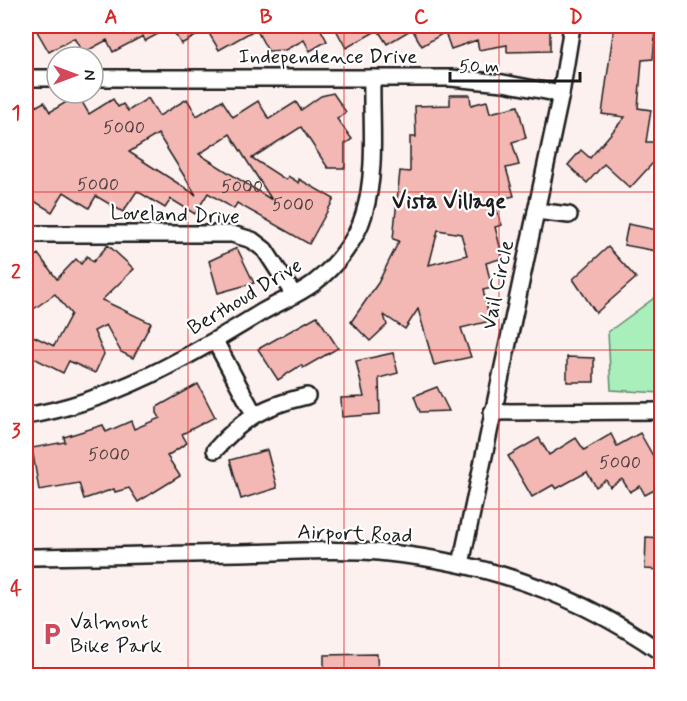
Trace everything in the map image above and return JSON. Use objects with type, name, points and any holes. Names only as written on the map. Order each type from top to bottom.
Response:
[{"type":"street","name":"Vail Circle","points":[[461,564],[561,94],[572,26]]},
{"type":"street","points":[[26,78],[45,78]]},
{"type":"street","name":"Independence Drive","points":[[105,78],[451,78],[503,83],[561,94]]},
{"type":"street","name":"Berthoud Drive","points":[[26,416],[91,400],[145,378],[215,341],[314,283],[334,264],[352,241],[364,214],[371,177],[372,78]]},
{"type":"street","points":[[536,211],[569,215]]},
{"type":"street","name":"Loveland Drive","points":[[26,234],[232,234],[252,240],[265,250],[294,295]]},
{"type":"street","points":[[215,341],[254,414]]},
{"type":"street","points":[[215,450],[233,430],[254,414],[279,402],[306,396]]},
{"type":"street","points":[[492,412],[662,411]]},
{"type":"street","name":"Airport Road","points":[[26,557],[322,551],[386,552],[461,564],[518,579],[579,603],[612,620],[662,653]]},
{"type":"green space","points":[[661,293],[661,393],[611,390],[608,332]]},
{"type":"building","points":[[34,26],[330,26],[321,30],[327,41],[310,51],[304,40],[285,50],[268,51],[256,29],[219,50],[207,30],[181,44],[171,27],[145,41],[143,36],[113,52],[107,40],[98,45],[78,45],[74,38],[62,45],[45,45]]},
{"type":"building","points":[[334,26],[455,26],[449,29],[469,26],[550,26],[550,51],[507,52],[507,45],[479,50],[477,40],[451,49],[445,32],[422,46],[412,29],[387,44],[378,30],[346,48]]},
{"type":"building","points":[[614,26],[656,26],[653,59],[642,60],[638,108],[651,110],[646,142],[662,142],[662,153],[630,188],[604,164],[587,183],[568,165],[581,150],[590,158],[625,117],[602,114]]},
{"type":"building","points":[[333,93],[346,112],[337,119],[352,139],[345,144],[345,168],[328,168],[301,127],[252,158],[286,180],[288,176],[299,183],[299,179],[334,199],[309,244],[237,203],[234,209],[208,193],[195,214],[171,199],[165,208],[137,191],[123,212],[96,196],[89,208],[64,192],[52,212],[26,196],[26,112],[44,102],[50,112],[62,105],[84,105],[89,114],[113,99],[118,107],[123,104],[128,111],[148,98],[159,116],[187,99],[197,116],[222,100],[233,117],[258,101],[269,119],[296,102],[301,110],[321,96]],"holes":[[[158,134],[196,195],[129,152]],[[230,134],[272,200],[199,154]]]},
{"type":"building","points":[[450,95],[470,95],[471,105],[487,101],[490,113],[518,106],[526,138],[512,142],[519,165],[506,168],[514,196],[494,201],[502,225],[495,227],[503,258],[486,263],[492,288],[483,290],[490,321],[461,328],[471,357],[434,365],[418,309],[405,329],[384,315],[387,325],[370,341],[351,322],[378,283],[399,241],[393,239],[400,171],[410,172],[410,137],[416,137],[415,106],[450,105]],"holes":[[[438,230],[461,234],[467,255],[429,265]]]},
{"type":"building","points":[[628,224],[662,231],[662,252],[624,245]]},
{"type":"building","points":[[108,245],[134,269],[102,300],[151,323],[133,358],[121,352],[106,325],[94,331],[104,354],[95,373],[69,361],[63,373],[26,354],[33,336],[54,346],[71,314],[55,294],[31,311],[26,303],[26,264],[38,254],[57,279],[76,259],[81,264],[87,256],[93,262]]},
{"type":"building","points":[[608,247],[636,278],[596,313],[573,279]]},
{"type":"building","points":[[237,248],[254,283],[218,293],[209,261]]},
{"type":"building","points":[[317,316],[338,348],[303,368],[301,365],[278,380],[258,349]]},
{"type":"building","points":[[393,353],[398,373],[379,378],[380,414],[342,417],[341,398],[364,397],[356,361]]},
{"type":"building","points":[[567,357],[594,358],[594,382],[567,382]]},
{"type":"building","points":[[198,384],[215,417],[182,434],[187,443],[167,456],[180,476],[138,502],[129,488],[115,492],[114,489],[84,499],[79,483],[39,490],[32,448],[65,442],[64,437],[103,425],[106,432],[131,421],[134,429],[160,418],[157,407]]},
{"type":"building","points":[[437,387],[449,411],[420,412],[414,396]]},
{"type":"building","points":[[640,433],[662,472],[662,486],[645,495],[640,486],[630,492],[622,479],[610,487],[606,480],[596,487],[587,472],[556,489],[553,485],[532,497],[508,456],[539,438],[549,455],[576,438],[584,450],[611,434],[617,446]]},
{"type":"building","points":[[267,450],[277,488],[241,499],[230,460]]},
{"type":"building","points":[[646,537],[662,538],[662,570],[645,569]]},
{"type":"building","points":[[377,654],[378,675],[324,675],[324,655]]},
{"type":"place","name":"Valmont Bike Park","points":[[52,634]]},
{"type":"district","name":"Vista Village","points":[[449,202]]}]
